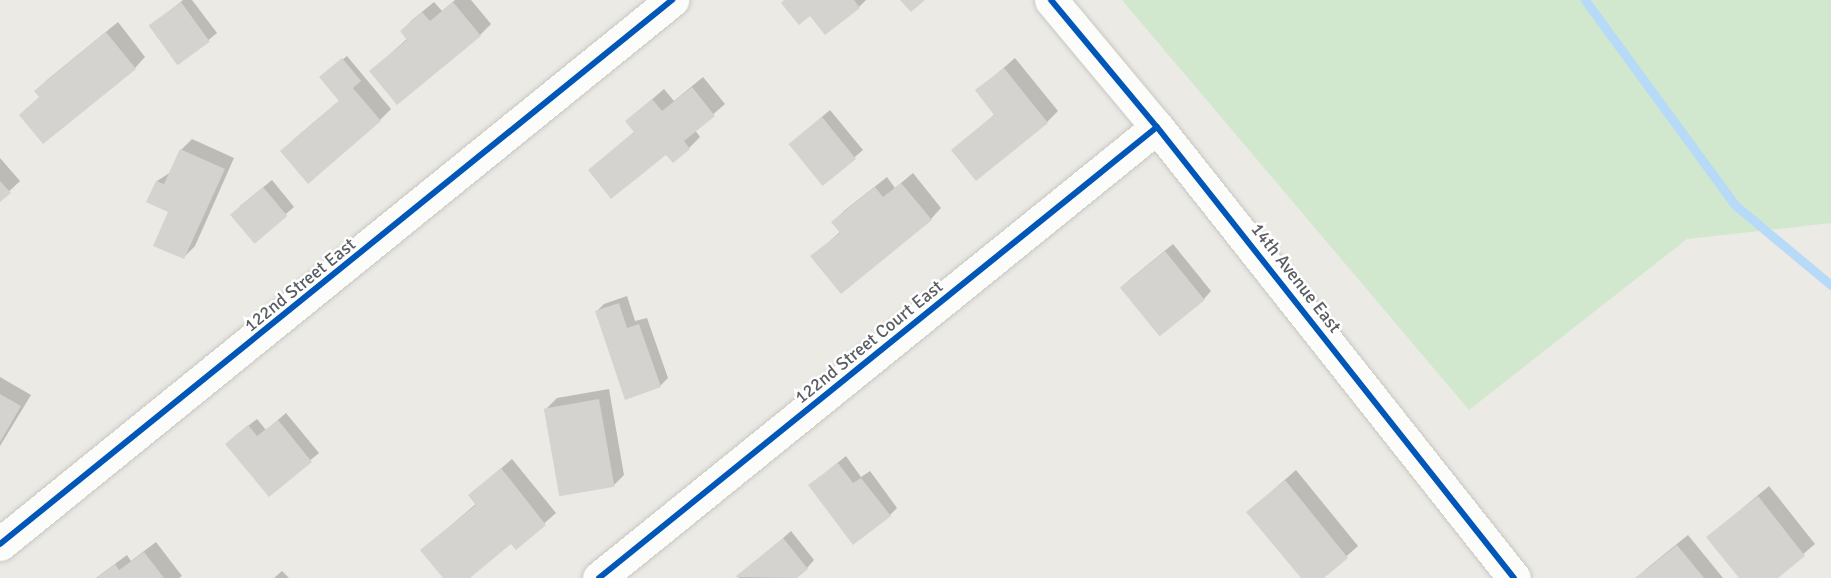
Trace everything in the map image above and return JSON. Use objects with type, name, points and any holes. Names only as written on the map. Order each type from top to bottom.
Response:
[{"type":"street","name":"122nd Street East","points":[[0,544],[672,0]]},
{"type":"street","name":"14th Avenue East","points":[[1051,0],[1157,127],[1514,578]]},
{"type":"street","name":"122nd Street Court East","points":[[599,578],[1157,127]]},
{"type":"green space","points":[[1122,0],[1831,0],[1831,223],[1687,239],[1469,410]]},
{"type":"building","points":[[784,0],[854,0],[860,8],[825,35],[810,16],[799,25],[781,3]]},
{"type":"building","points":[[900,0],[925,0],[911,12]]},
{"type":"building","points":[[181,2],[210,42],[177,65],[149,26]]},
{"type":"building","points":[[453,2],[481,36],[397,105],[369,71],[407,40],[400,31],[422,12],[430,21]]},
{"type":"building","points":[[106,32],[136,69],[43,144],[19,115],[39,97],[34,91]]},
{"type":"building","points":[[342,58],[361,81],[353,88],[381,121],[308,184],[280,151],[339,101],[319,77]]},
{"type":"building","points":[[1004,68],[1048,123],[976,181],[951,150],[994,115],[975,90]]},
{"type":"building","points":[[692,87],[715,116],[684,141],[690,149],[673,163],[666,155],[611,199],[588,170],[634,132],[625,121],[652,99],[662,111]]},
{"type":"building","points":[[822,117],[856,159],[823,186],[789,144]]},
{"type":"building","points":[[180,149],[225,169],[184,259],[153,246],[168,212],[146,202],[156,181],[164,184]]},
{"type":"building","points":[[0,181],[11,193],[0,202]]},
{"type":"building","points":[[901,183],[932,220],[841,294],[810,256],[840,233],[831,222],[875,187],[883,197]]},
{"type":"building","points":[[263,187],[287,216],[254,244],[230,215]]},
{"type":"building","points":[[1165,251],[1205,300],[1160,336],[1120,288]]},
{"type":"building","points":[[619,303],[627,328],[639,324],[661,387],[625,400],[595,311]]},
{"type":"building","points":[[0,394],[21,406],[0,442]]},
{"type":"building","points":[[599,399],[614,487],[559,496],[544,409]]},
{"type":"building","points":[[278,420],[312,462],[269,497],[225,444],[248,425],[257,436]]},
{"type":"building","points":[[838,463],[853,483],[861,478],[891,516],[853,545],[808,485]]},
{"type":"building","points":[[501,468],[546,525],[516,550],[511,544],[470,578],[443,578],[420,550],[476,505],[468,495]]},
{"type":"building","points":[[1285,480],[1348,558],[1324,578],[1301,578],[1246,512]]},
{"type":"building","points":[[1758,496],[1805,556],[1778,578],[1739,578],[1706,537]]},
{"type":"building","points":[[783,538],[808,569],[797,578],[735,577]]},
{"type":"building","points":[[1677,545],[1704,578],[1635,578]]},
{"type":"building","points":[[144,552],[164,578],[97,578],[115,564],[119,570]]},
{"type":"waterway","points":[[1585,0],[1735,205],[1831,285]]},
{"type":"cycle path","points":[[0,544],[672,0]]},
{"type":"cycle path","points":[[1051,0],[1157,127],[1514,578]]},
{"type":"cycle path","points":[[599,578],[1157,127]]}]
